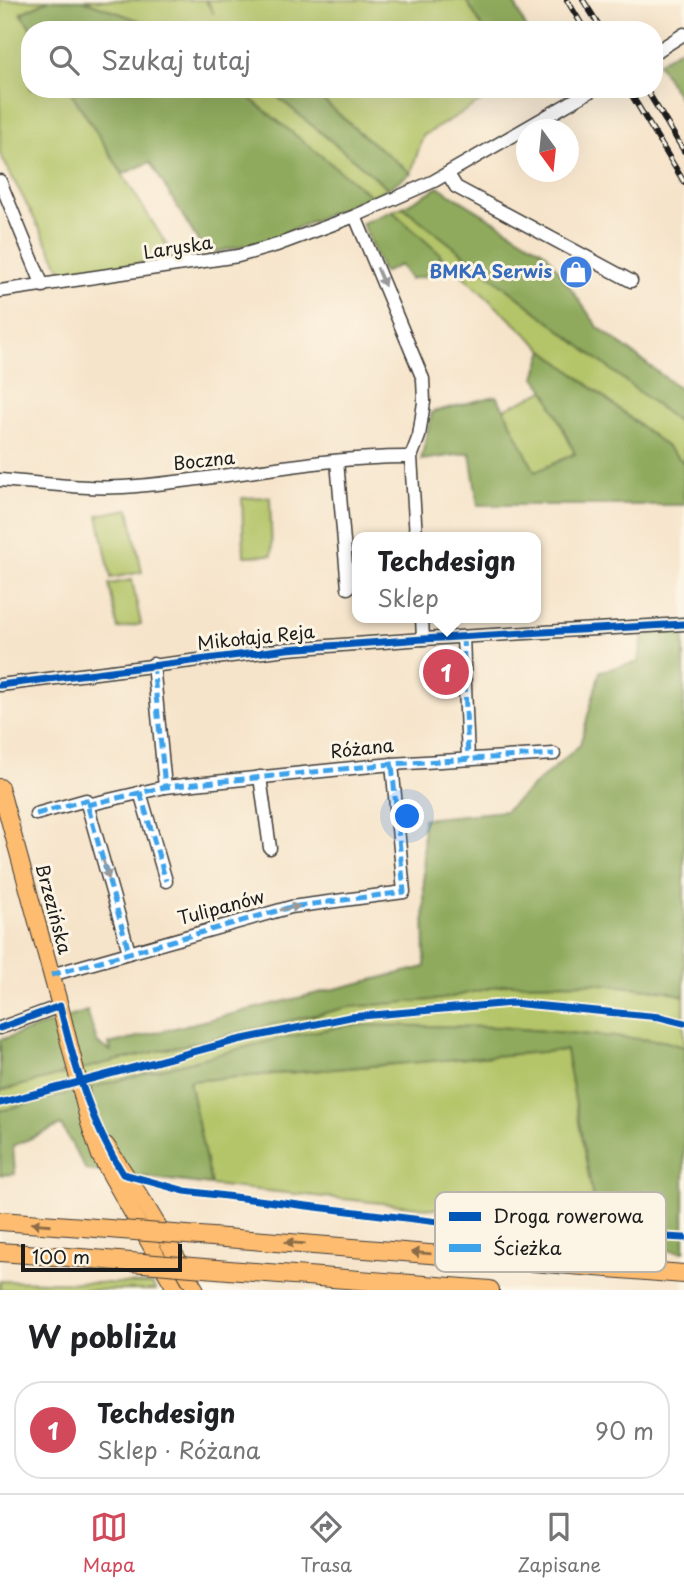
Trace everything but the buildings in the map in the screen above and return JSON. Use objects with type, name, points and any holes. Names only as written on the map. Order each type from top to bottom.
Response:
[{"type":"highway","points":[[0,1221],[435,1254]]},
{"type":"highway","points":[[0,1252],[490,1290]]},
{"type":"highway","points":[[658,1272],[684,1274]]},
{"type":"main road","name":"Brzezińska","points":[[0,787],[100,1156],[176,1290]]},
{"type":"main road","name":"Brzezińska","points":[[87,1105],[102,1139],[196,1290]]},
{"type":"street","points":[[663,47],[681,36]]},
{"type":"street","name":"Laryska","points":[[0,291],[238,257],[276,245],[355,216],[447,174],[579,98]]},
{"type":"street","points":[[447,174],[456,187],[631,281]]},
{"type":"street","points":[[0,181],[43,286]]},
{"type":"street","points":[[355,216],[423,379],[424,402],[419,436],[411,457],[416,532]]},
{"type":"street","name":"Boczna","points":[[0,480],[83,488],[123,487],[242,475],[337,461],[411,457]]},
{"type":"street","points":[[337,461],[348,588]]},
{"type":"street","points":[[422,623],[423,639]]},
{"type":"street","name":"Mikołaja Reja","points":[[0,685],[287,649],[684,624]]},
{"type":"street","points":[[463,637],[468,759]]},
{"type":"street","points":[[153,664],[165,787]]},
{"type":"street","name":"Różana","points":[[36,814],[165,787],[392,764],[554,754]]},
{"type":"street","name":"Tulipanów","points":[[51,975],[291,907],[404,892],[392,764]]},
{"type":"street","points":[[260,777],[270,848]]},
{"type":"street","points":[[140,792],[166,881]]},
{"type":"street","points":[[86,802],[129,952]]},
{"type":"street","points":[[0,1028],[60,1006]]},
{"type":"green space","points":[[0,0],[49,0],[21,13],[26,21],[21,21],[21,98],[75,98],[175,258],[64,275],[0,154]]},
{"type":"green space","points":[[49,0],[83,0],[140,21],[26,21],[21,13]]},
{"type":"green space","points":[[83,0],[205,0],[214,14],[207,0],[466,0],[479,21],[140,21]]},
{"type":"green space","points":[[466,0],[513,0],[523,21],[479,21]]},
{"type":"green space","points":[[684,46],[684,106],[663,71],[663,60]]},
{"type":"green space","points":[[75,98],[249,98],[371,196],[267,241],[206,254],[150,162],[123,174]]},
{"type":"green space","points":[[249,98],[279,98],[388,188],[371,196]]},
{"type":"green space","points":[[279,98],[320,98],[411,173],[388,188]]},
{"type":"green space","points":[[320,98],[485,99],[423,136],[411,173]]},
{"type":"green space","points":[[439,187],[546,253],[598,327],[684,392],[684,427],[403,207]]},
{"type":"green space","points":[[403,207],[684,427],[684,463],[544,350],[392,211]]},
{"type":"green space","points":[[392,211],[440,254],[440,274],[410,279],[400,265],[383,273],[362,223]]},
{"type":"green space","points":[[544,350],[684,463],[684,505],[478,505],[470,453],[421,460],[432,412],[496,396],[535,472],[575,454],[545,390],[535,377]]},
{"type":"green space","points":[[545,390],[575,453],[535,473],[504,409]]},
{"type":"green space","points":[[270,497],[272,555],[244,556],[242,498]]},
{"type":"green space","points":[[129,509],[142,572],[111,578],[98,515]]},
{"type":"green space","points":[[132,580],[141,624],[118,629],[109,584]]},
{"type":"green space","points":[[684,631],[684,996],[667,991],[592,983],[507,984],[443,999],[350,1007],[106,1063],[0,1091],[0,1040],[87,1011],[98,1044],[111,1051],[109,1044],[425,967],[423,819],[505,811],[580,745],[600,671],[639,662],[643,634]]},
{"type":"green space","points":[[592,983],[667,991],[684,996],[684,1047],[663,1041],[498,1027],[349,1025],[281,1038],[0,1111],[0,1091],[106,1063],[350,1007],[443,999],[507,984]]},
{"type":"green space","points":[[349,1025],[498,1027],[663,1041],[684,1047],[684,1252],[666,1250],[666,1192],[592,1192],[566,1050],[189,1081],[211,1185],[86,1170],[61,1125],[13,1146],[15,1174],[0,1175],[0,1111],[281,1038]]},
{"type":"green space","points":[[566,1050],[592,1192],[435,1192],[435,1209],[211,1185],[189,1081]]},
{"type":"green space","points":[[0,1281],[152,1284],[156,1290],[0,1290]]},
{"type":"railway","points":[[567,0],[580,21]]},
{"type":"railway","points":[[583,0],[596,21]]},
{"type":"railway","points":[[633,98],[684,182]]},
{"type":"railway","points":[[652,98],[684,151]]},
{"type":"marked path","points":[[463,637],[468,759]]},
{"type":"marked path","points":[[153,664],[165,787]]},
{"type":"marked path","points":[[87,805],[165,787],[392,764],[554,754]]},
{"type":"marked path","points":[[51,975],[291,907],[404,892],[392,764]]},
{"type":"marked path","points":[[140,792],[166,881]]},
{"type":"marked path","points":[[36,814],[86,800],[129,952]]},
{"type":"cycle path","points":[[0,685],[287,649],[684,624]]},
{"type":"cycle path","points":[[0,1103],[238,1040],[350,1017],[512,1003],[660,1017],[684,1023]]},
{"type":"cycle path","points":[[0,1028],[60,1006],[85,1093],[102,1135],[123,1174],[185,1191],[435,1222]]},
{"type":"cycle path","points":[[666,1237],[684,1238]]},
{"type":"place","name":"BMKA Serwis","points":[[576,272]]},
{"type":"place","name":"Techdesign","points":[[446,672]]}]
